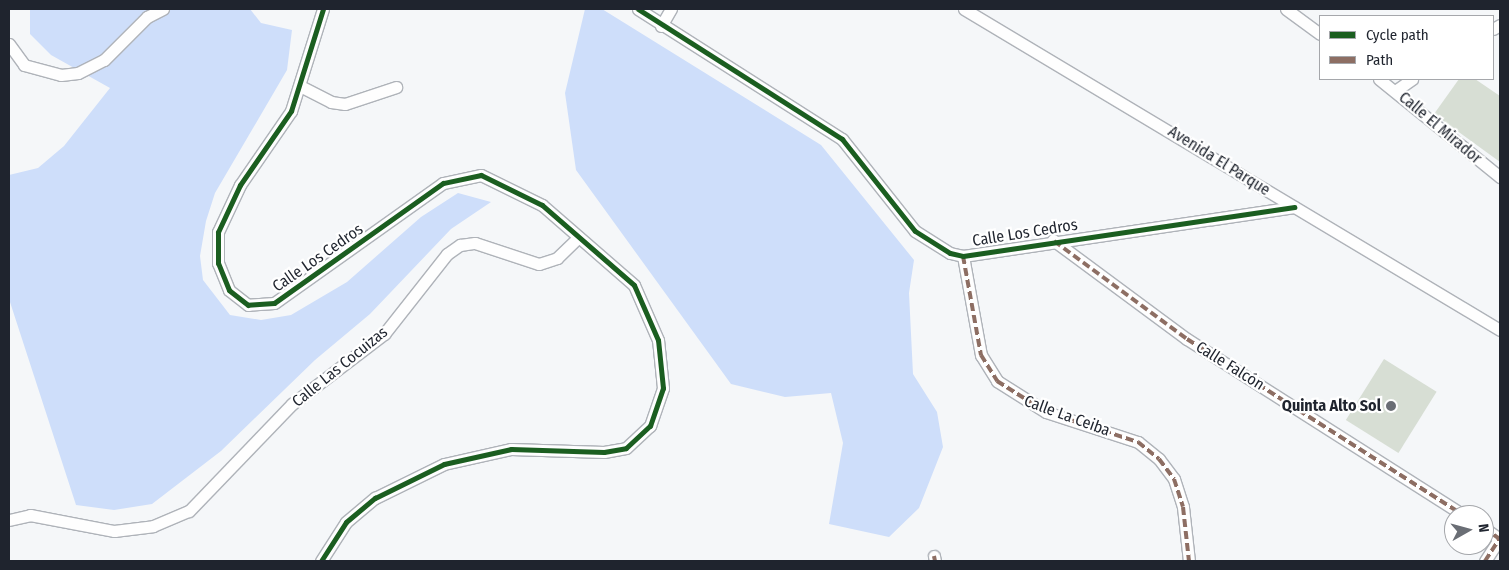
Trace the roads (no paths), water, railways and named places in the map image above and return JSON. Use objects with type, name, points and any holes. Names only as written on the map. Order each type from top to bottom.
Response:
[{"type":"street","points":[[9,44],[24,65],[61,75],[78,73],[104,60],[147,17],[163,9]]},
{"type":"street","name":"Calle Los Cedros","points":[[322,9],[302,87],[292,111],[240,185],[218,232],[218,263],[238,300],[261,306],[290,296],[430,192],[468,175],[492,178],[542,205],[579,237]]},
{"type":"street","name":"Calle Los Cedros","points":[[638,9],[842,139],[915,231],[937,247],[963,256],[1053,240],[1294,207]]},
{"type":"street","points":[[662,26],[671,9]]},
{"type":"street","name":"Avenida El Parque","points":[[964,9],[1500,330]]},
{"type":"street","points":[[1286,9],[1319,33]]},
{"type":"street","name":"Calle El Mirador","points":[[1380,80],[1500,177]]},
{"type":"street","points":[[1395,91],[1411,80]]},
{"type":"street","points":[[302,87],[331,102],[345,104],[396,87]]},
{"type":"street","points":[[322,561],[346,522],[374,498],[444,464],[511,449],[604,452],[626,448],[641,438],[658,408],[663,388],[658,340],[634,285],[579,237]]},
{"type":"street","name":"Calle Las Cocuizas","points":[[9,520],[30,515],[114,531],[153,526],[189,511],[292,404],[384,334],[447,254],[460,245],[475,243],[539,264],[557,258],[579,237]]},
{"type":"street","name":"Calle Falcón","points":[[1053,240],[1187,339],[1448,505]]},
{"type":"street","name":"Calle La Ceiba","points":[[963,256],[981,355],[998,381],[1046,412],[1138,442],[1159,458],[1174,479],[1180,498],[1189,561]]},
{"type":"street","points":[[1485,561],[1500,538]]},
{"type":"place","name":"Quinta Alto Sol","points":[[1391,406]]}]
